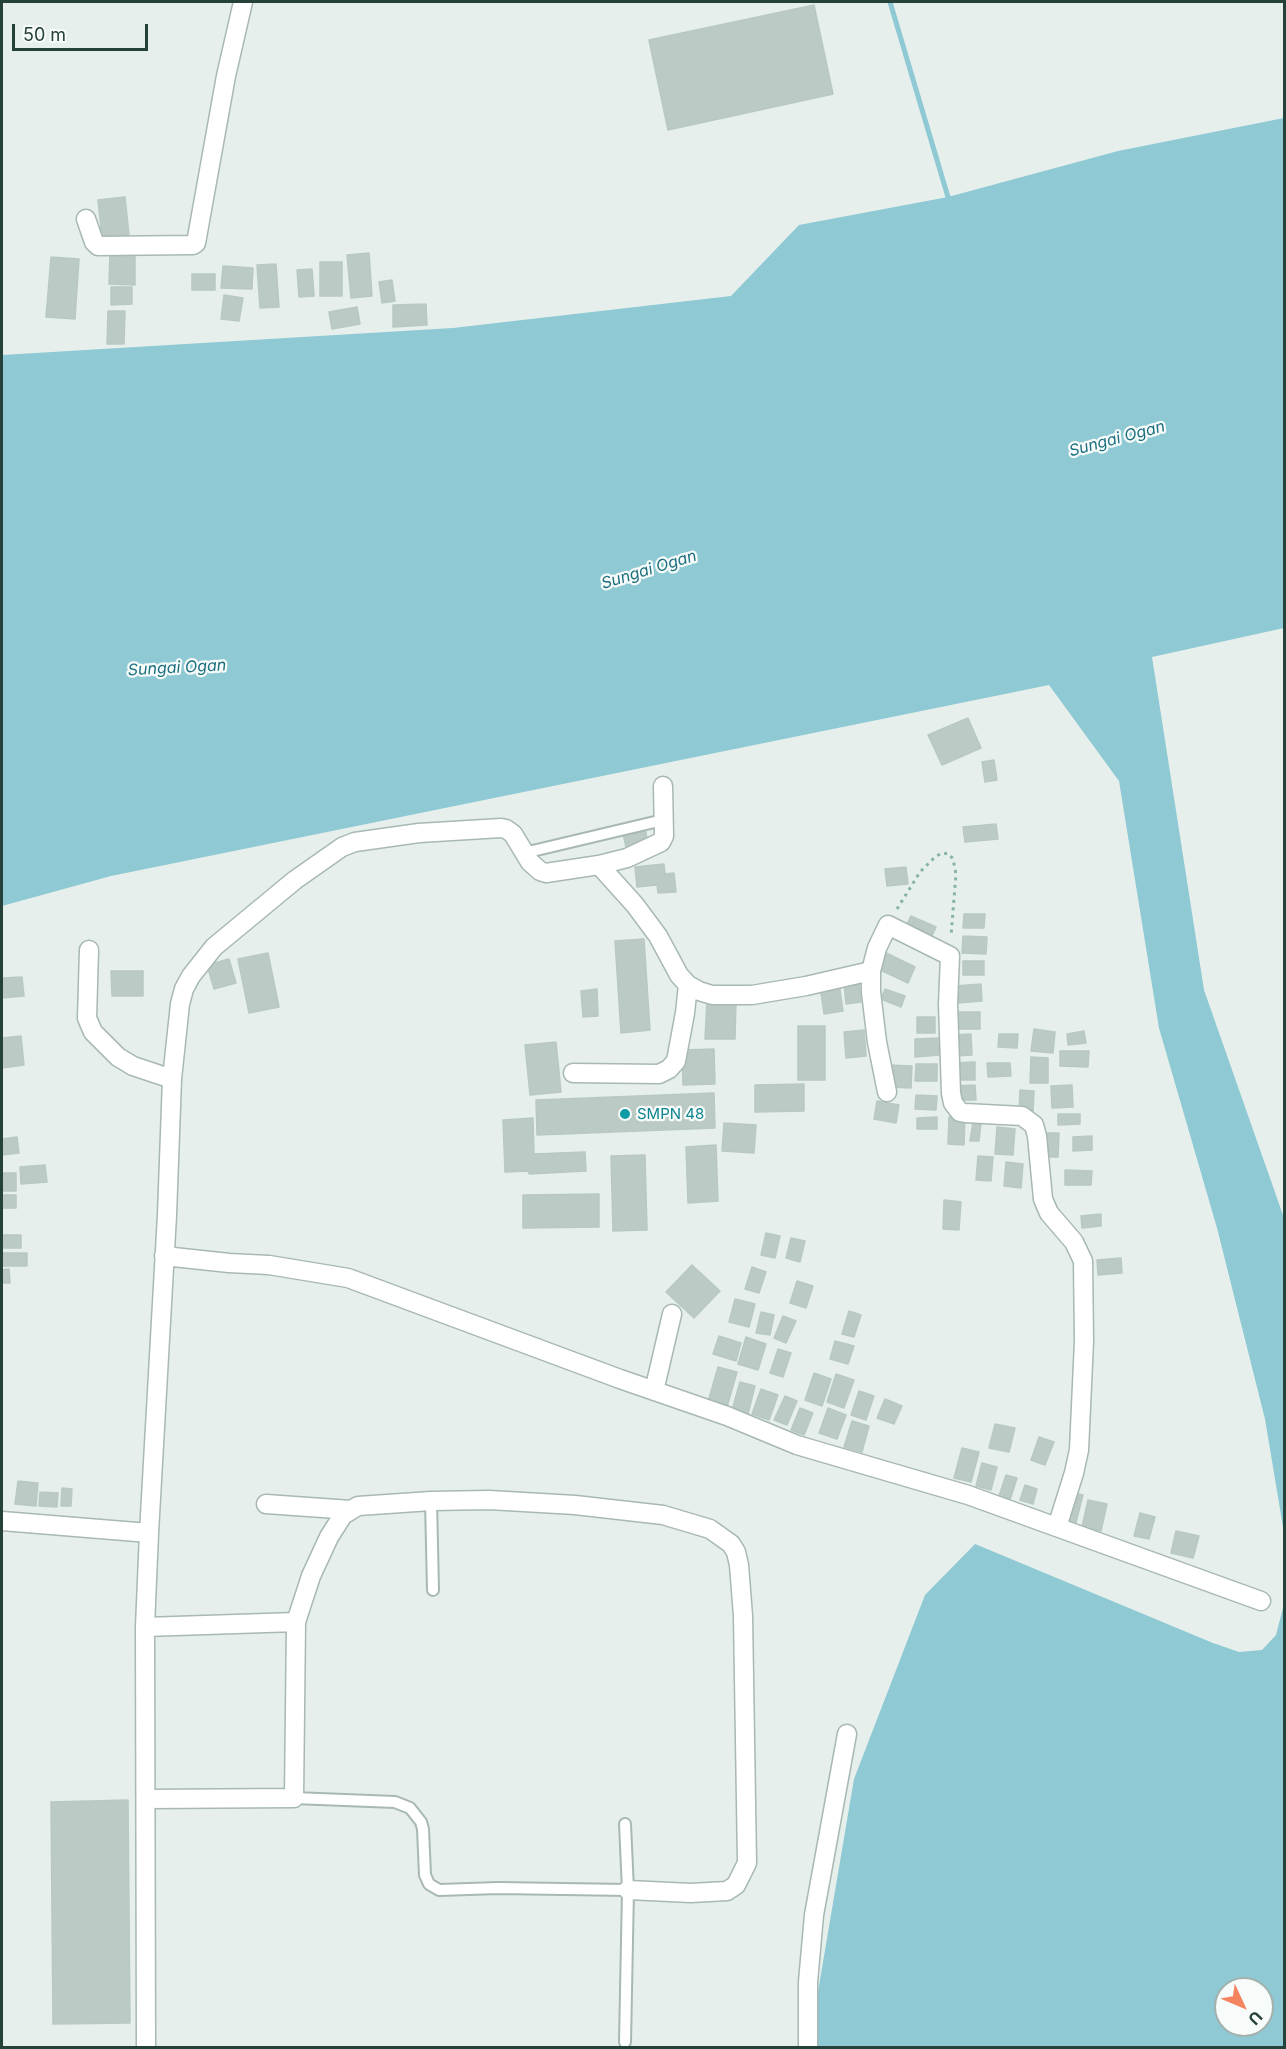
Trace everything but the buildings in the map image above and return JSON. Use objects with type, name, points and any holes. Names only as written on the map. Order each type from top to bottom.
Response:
[{"type":"street","points":[[86,219],[94,243],[98,246],[193,245],[196,243],[226,76],[243,2]]},
{"type":"street","points":[[146,2048],[148,1533],[172,1079],[177,1026],[184,988],[199,963],[214,947],[331,853],[355,842],[418,833],[501,828],[513,834],[535,867],[546,873],[599,865],[627,858],[661,842],[664,836],[663,786]]},
{"type":"street","points":[[599,865],[652,928],[679,975],[688,985],[699,991],[712,994],[752,995],[806,987],[871,971]]},
{"type":"street","points":[[887,1092],[877,1042],[871,971],[877,948],[888,925],[950,956],[948,1004],[953,1103],[960,1112],[1022,1116],[1030,1121],[1036,1130],[1042,1199],[1049,1213],[1074,1242],[1083,1261],[1084,1341],[1079,1450],[1057,1527]]},
{"type":"street","points":[[89,950],[87,1018],[93,1032],[118,1057],[133,1066],[172,1079]]},
{"type":"street","points":[[573,1073],[659,1074],[669,1070],[676,1060],[688,985]]},
{"type":"street","points":[[164,1256],[269,1265],[348,1278],[727,1416],[797,1444],[968,1495],[1261,1601]]},
{"type":"street","points":[[654,1391],[672,1314]]},
{"type":"street","points":[[146,1798],[294,1798],[296,1622],[320,1555],[336,1524],[351,1510],[365,1505],[500,1500],[622,1509],[663,1515],[710,1529],[731,1544],[740,1565],[743,1616],[747,1863],[736,1885],[727,1891],[691,1893],[628,1890]]},
{"type":"street","points":[[266,1504],[351,1510]]},
{"type":"street","points":[[2,1521],[148,1533]]},
{"type":"street","points":[[146,1627],[296,1622]]},
{"type":"street","points":[[808,2048],[808,1982],[814,1915],[847,1734]]},
{"type":"lane","points":[[524,853],[663,820]]},
{"type":"lane","points":[[431,1501],[433,1590]]},
{"type":"lane","points":[[294,1798],[395,1802],[410,1808],[421,1822],[423,1829],[425,1875],[429,1884],[439,1890],[498,1888],[628,1890]]},
{"type":"lane","points":[[625,1824],[628,1890],[625,2042]]},
{"type":"path","points":[[888,925],[920,872],[936,856],[943,853],[949,854],[953,859],[956,874],[950,956]]},
{"type":"water","name":"Sungai Ogan","points":[[1284,118],[1284,628],[1152,657],[1204,990],[1284,1218],[1284,1533],[1265,1419],[1217,1228],[1159,1028],[1119,781],[1049,685],[111,876],[2,906],[2,355],[453,328],[731,296],[799,225],[948,197],[1118,151]]},
{"type":"water","points":[[975,1544],[1239,1652],[1262,1650],[1276,1635],[1284,1604],[1284,2047],[817,2048],[812,2027],[854,1779],[925,1595]]},
{"type":"waterway","points":[[890,2],[948,197],[954,202]]},
{"type":"place","name":"SMPN 48","points":[[625,1114]]}]
